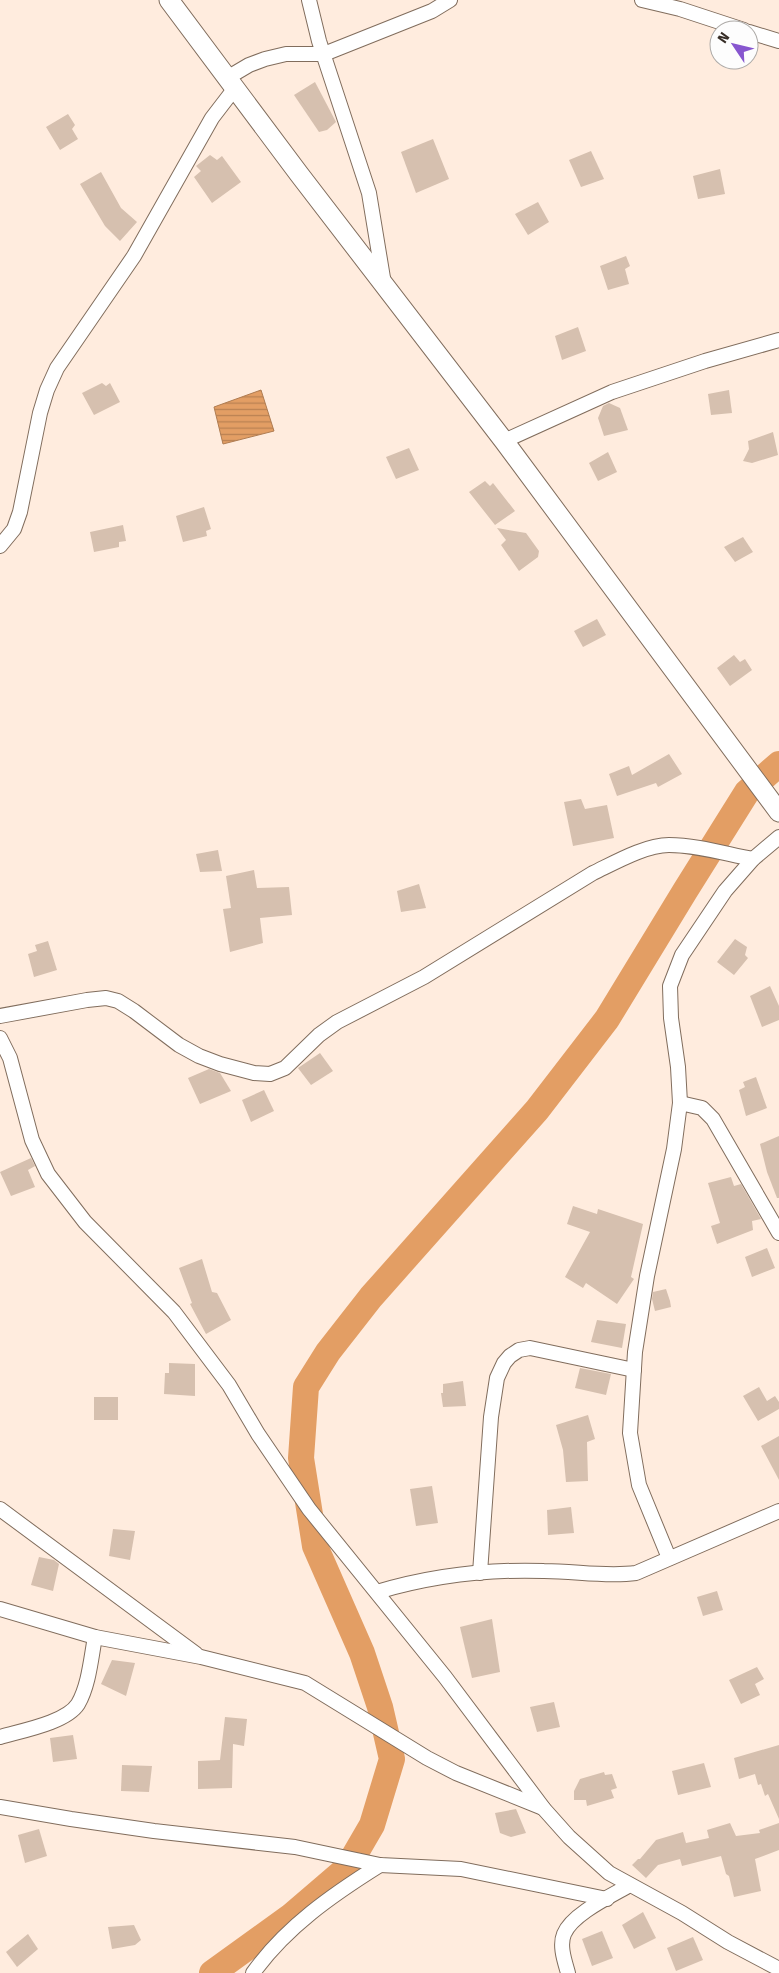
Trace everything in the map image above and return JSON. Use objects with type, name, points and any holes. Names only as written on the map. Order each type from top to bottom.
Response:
[{"type":"main road","points":[[169,0],[504,441],[774,806]]},
{"type":"street","points":[[309,0],[324,54],[369,193],[384,285]]},
{"type":"street","points":[[0,546],[14,529],[20,512],[40,413],[47,390],[57,368],[134,256],[231,83],[249,65],[286,54],[324,54],[432,11],[450,0]]},
{"type":"street","points":[[642,0],[680,9],[714,20]]},
{"type":"street","points":[[759,35],[779,42]]},
{"type":"street","points":[[504,441],[612,392],[705,361],[779,340]]},
{"type":"street","points":[[669,1558],[639,1485],[630,1433],[634,1370],[647,1276],[674,1149],[680,1103],[678,1067],[671,1018],[670,986],[682,955],[725,891],[753,859],[779,837]]},
{"type":"street","points":[[0,1016],[106,998],[118,1001],[134,1010],[179,1045],[200,1056],[254,1073],[270,1074],[285,1068],[319,1035],[337,1022],[424,977],[593,873],[622,859],[668,845],[753,859]]},
{"type":"street","points":[[0,1038],[10,1058],[32,1140],[48,1174],[85,1222],[174,1312],[229,1384],[258,1434],[310,1509],[446,1676],[544,1809],[590,1857],[609,1873],[682,1913],[728,1942],[779,1969]]},
{"type":"street","points":[[680,1103],[702,1108],[714,1119],[779,1233]]},
{"type":"street","points":[[480,1573],[491,1417],[497,1378],[504,1363],[519,1350],[530,1348],[634,1370]]},
{"type":"street","points":[[0,1509],[201,1657]]},
{"type":"street","points":[[377,1592],[440,1576],[480,1573],[544,1571],[614,1576],[636,1573],[779,1511]]},
{"type":"street","points":[[0,1609],[95,1636],[201,1657],[305,1683],[427,1758],[456,1773],[544,1809]]},
{"type":"street","points":[[0,1737],[60,1719],[77,1705],[87,1677],[95,1636]]},
{"type":"street","points":[[0,1807],[154,1831],[295,1847],[380,1865],[461,1870],[607,1899]]},
{"type":"street","points":[[252,1973],[268,1952],[292,1928],[345,1887],[380,1865]]},
{"type":"street","points":[[568,1973],[562,1946],[564,1935],[572,1922],[630,1885]]},
{"type":"shaded area","points":[[261,390],[274,431],[223,444],[214,407]]},
{"type":"building","points":[[315,82],[336,122],[327,130],[319,132],[294,95]]},
{"type":"building","points":[[68,114],[75,125],[72,129],[78,139],[60,150],[46,127]]},
{"type":"building","points":[[433,139],[449,179],[416,193],[401,152]]},
{"type":"building","points":[[591,151],[604,179],[581,187],[569,160]]},
{"type":"building","points":[[210,155],[217,160],[222,156],[241,182],[212,203],[194,177],[201,171],[196,166]]},
{"type":"building","points":[[720,169],[725,194],[698,199],[693,176]]},
{"type":"building","points":[[101,172],[121,208],[137,222],[120,241],[105,226],[80,184]]},
{"type":"building","points":[[538,202],[549,222],[528,235],[515,214]]},
{"type":"building","points":[[626,256],[630,266],[625,269],[629,284],[608,290],[600,266]]},
{"type":"building","points":[[578,327],[586,351],[562,360],[555,336]]},
{"type":"building","points":[[102,383],[106,386],[110,383],[120,402],[94,415],[82,393]]},
{"type":"building","points":[[729,390],[732,413],[711,415],[708,394]]},
{"type":"building","points":[[609,403],[620,408],[628,430],[604,436],[598,418],[603,406]]},
{"type":"building","points":[[773,432],[778,455],[752,463],[743,461],[749,449],[748,441]]},
{"type":"building","points":[[409,448],[419,470],[396,479],[386,457]]},
{"type":"building","points":[[608,452],[617,472],[598,481],[589,463]]},
{"type":"building","points":[[485,481],[490,486],[493,483],[515,511],[495,525],[469,492]]},
{"type":"building","points":[[204,507],[211,529],[206,531],[207,536],[183,542],[176,516]]},
{"type":"building","points":[[123,525],[126,541],[119,542],[119,547],[94,552],[90,532]]},
{"type":"building","points":[[497,528],[526,533],[539,551],[538,557],[519,571],[501,545],[506,540]]},
{"type":"building","points":[[743,537],[753,552],[735,562],[724,547]]},
{"type":"building","points":[[597,619],[606,635],[583,647],[574,631]]},
{"type":"building","points":[[734,655],[740,662],[745,659],[752,670],[730,686],[717,668]]},
{"type":"building","points":[[669,754],[682,774],[658,787],[656,783],[617,796],[609,774],[629,766],[632,775]]},
{"type":"building","points":[[581,799],[585,809],[607,805],[614,838],[573,846],[564,802]]},
{"type":"building","points":[[218,850],[222,871],[200,872],[196,854]]},
{"type":"building","points":[[254,870],[257,888],[289,887],[292,915],[260,918],[263,943],[230,952],[223,909],[231,908],[226,876]]},
{"type":"building","points":[[419,884],[426,908],[401,912],[397,891]]},
{"type":"building","points":[[735,939],[747,947],[745,955],[748,958],[734,975],[717,962]]},
{"type":"building","points":[[48,941],[57,970],[34,977],[28,954],[37,951],[35,945]]},
{"type":"building","points":[[770,986],[779,1006],[779,1020],[762,1027],[750,996]]},
{"type":"building","points":[[320,1053],[333,1071],[311,1085],[298,1068]]},
{"type":"building","points":[[209,1069],[220,1073],[231,1091],[200,1104],[188,1078]]},
{"type":"building","points":[[756,1077],[767,1108],[746,1116],[739,1090],[745,1087],[743,1082]]},
{"type":"building","points":[[264,1090],[274,1111],[251,1122],[242,1100]]},
{"type":"building","points":[[779,1136],[779,1198],[777,1198],[767,1172],[760,1144]]},
{"type":"building","points":[[31,1158],[35,1166],[28,1170],[35,1187],[11,1196],[0,1172]]},
{"type":"building","points":[[731,1177],[734,1186],[741,1184],[761,1219],[752,1221],[753,1230],[717,1244],[711,1226],[720,1223],[708,1183]]},
{"type":"building","points":[[573,1206],[597,1214],[598,1209],[643,1224],[631,1277],[634,1279],[617,1304],[586,1283],[583,1288],[565,1277],[590,1232],[567,1224]]},
{"type":"building","points":[[767,1248],[775,1268],[752,1277],[745,1257]]},
{"type":"building","points":[[202,1259],[212,1292],[217,1293],[231,1320],[206,1334],[190,1304],[192,1303],[179,1268]]},
{"type":"building","points":[[666,1289],[671,1307],[655,1311],[652,1299],[653,1292]]},
{"type":"building","points":[[597,1320],[626,1324],[622,1348],[591,1342]]},
{"type":"building","points":[[169,1363],[195,1364],[195,1396],[164,1394],[165,1373],[169,1373]]},
{"type":"building","points":[[580,1368],[611,1374],[606,1395],[575,1388]]},
{"type":"building","points":[[463,1381],[466,1406],[443,1407],[441,1393],[443,1393],[443,1384]]},
{"type":"building","points":[[759,1387],[767,1401],[775,1396],[779,1402],[779,1409],[758,1421],[743,1396]]},
{"type":"building","points":[[94,1397],[118,1397],[118,1420],[94,1420]]},
{"type":"building","points":[[588,1415],[595,1439],[587,1442],[588,1481],[566,1482],[563,1450],[556,1425]]},
{"type":"building","points":[[779,1436],[779,1480],[761,1446]]},
{"type":"building","points":[[432,1486],[438,1523],[416,1526],[410,1489]]},
{"type":"building","points":[[571,1507],[574,1533],[548,1535],[547,1510]]},
{"type":"building","points":[[113,1529],[135,1531],[130,1560],[109,1556]]},
{"type":"building","points":[[39,1557],[54,1560],[59,1564],[53,1591],[31,1585]]},
{"type":"building","points":[[717,1591],[723,1610],[703,1616],[697,1597]]},
{"type":"building","points":[[492,1619],[500,1672],[472,1678],[460,1627]]},
{"type":"building","points":[[112,1660],[135,1663],[126,1696],[101,1684]]},
{"type":"building","points":[[757,1667],[764,1679],[755,1684],[760,1695],[741,1704],[729,1680]]},
{"type":"building","points":[[554,1702],[560,1727],[537,1732],[530,1707]]},
{"type":"building","points":[[225,1717],[247,1719],[244,1746],[233,1744],[232,1788],[198,1789],[198,1761],[220,1760]]},
{"type":"building","points":[[73,1735],[77,1759],[53,1762],[50,1738]]},
{"type":"building","points":[[779,1745],[779,1819],[768,1794],[765,1796],[761,1784],[758,1785],[755,1774],[739,1779],[734,1758]]},
{"type":"building","points":[[704,1763],[711,1787],[678,1795],[672,1771]]},
{"type":"building","points":[[122,1765],[152,1766],[149,1792],[121,1791]]},
{"type":"building","points":[[604,1772],[605,1775],[612,1774],[617,1788],[611,1790],[614,1798],[587,1806],[586,1800],[574,1800],[574,1791],[580,1779]]},
{"type":"building","points":[[516,1809],[526,1833],[511,1837],[500,1833],[495,1813]]},
{"type":"building","points":[[730,1823],[736,1836],[760,1833],[759,1830],[779,1823],[779,1850],[755,1859],[761,1891],[734,1897],[729,1876],[726,1874],[721,1856],[682,1866],[680,1859],[658,1865],[646,1878],[632,1865],[640,1859],[656,1840],[683,1832],[686,1843],[709,1838],[707,1830]]},
{"type":"building","points":[[39,1829],[47,1856],[25,1863],[18,1835]]},
{"type":"building","points":[[643,1912],[656,1938],[634,1949],[622,1925]]},
{"type":"building","points":[[134,1925],[141,1940],[135,1945],[112,1949],[108,1927]]},
{"type":"building","points":[[602,1931],[613,1958],[592,1966],[582,1939]]},
{"type":"building","points":[[28,1934],[38,1949],[17,1967],[6,1952]]},
{"type":"building","points":[[693,1937],[703,1960],[676,1971],[667,1948]]},
{"type":"waterway","points":[[212,1973],[291,1916],[347,1868],[372,1825],[392,1759],[380,1707],[362,1653],[315,1546],[301,1458],[306,1387],[328,1352],[371,1297],[537,1110],[607,1019],[747,792],[779,764]]}]
